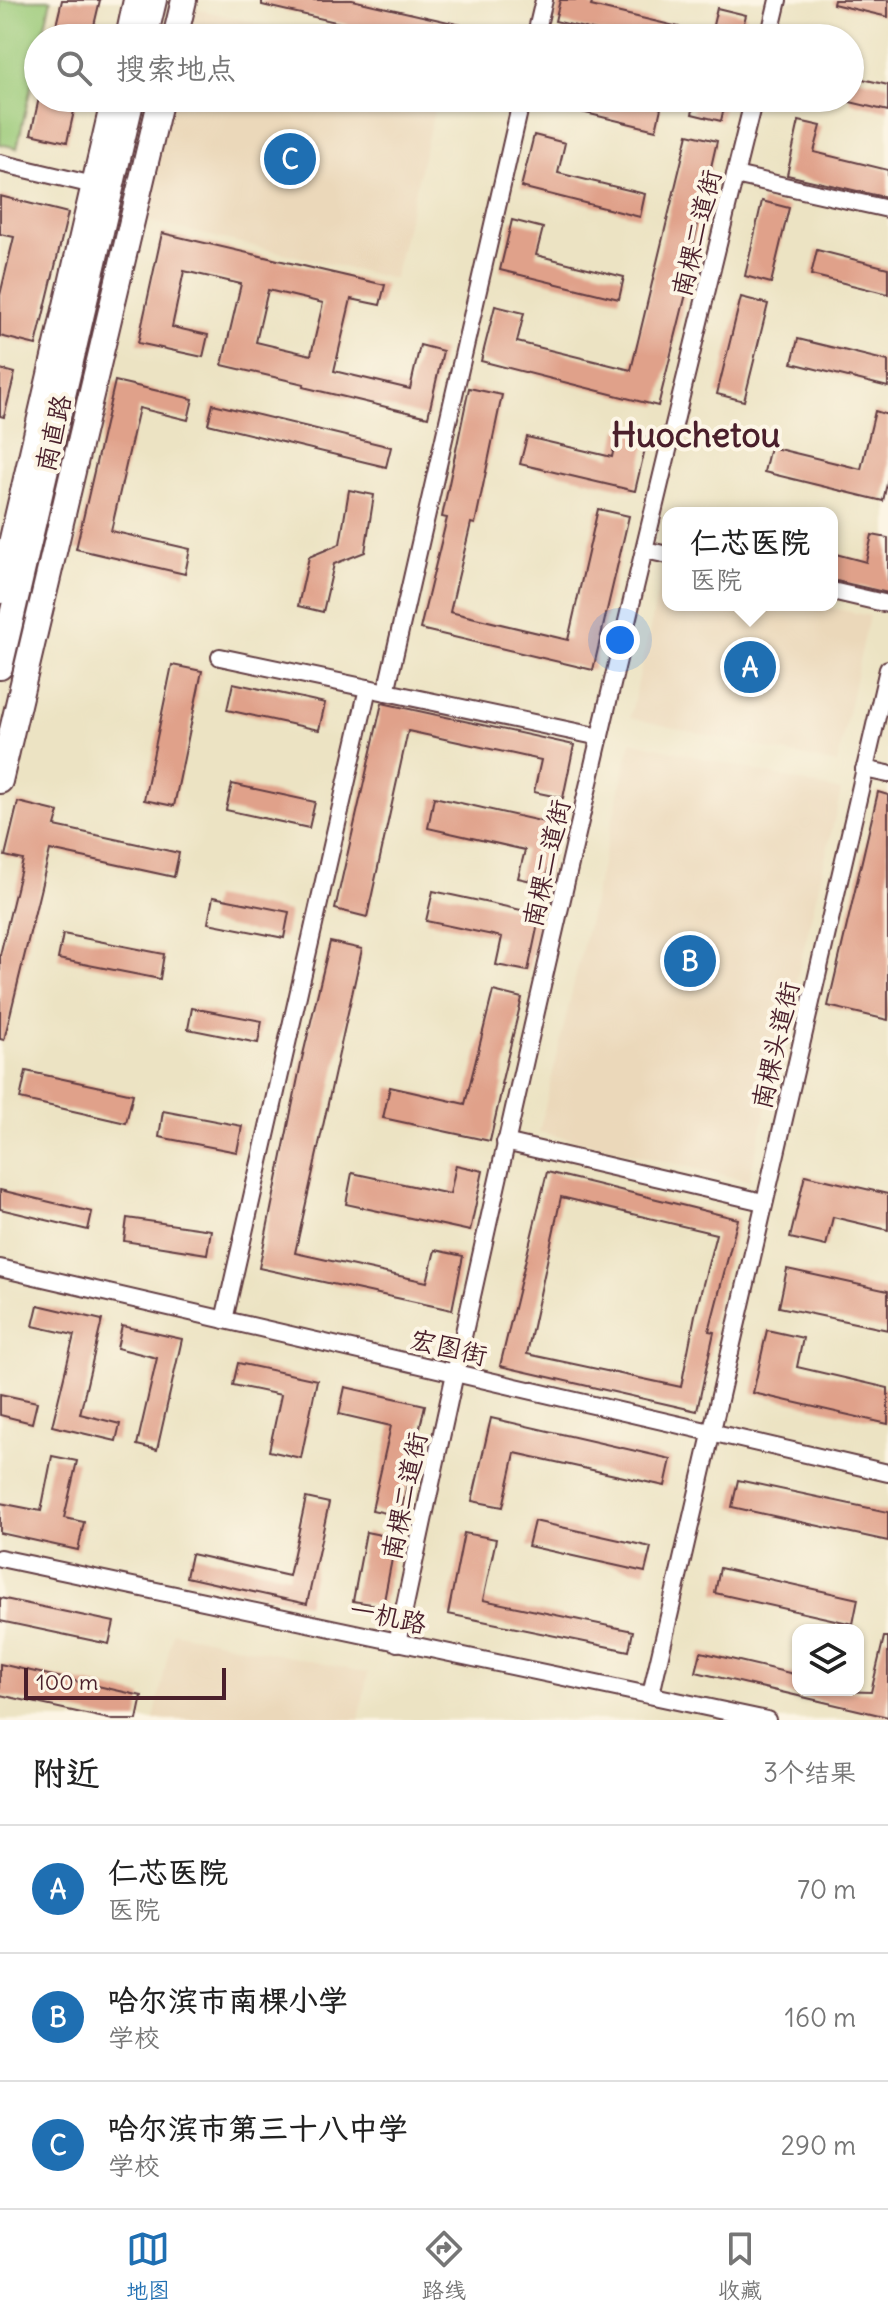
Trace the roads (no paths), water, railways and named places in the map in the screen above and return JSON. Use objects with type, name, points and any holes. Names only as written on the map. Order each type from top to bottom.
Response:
[{"type":"highway","points":[[121,24],[126,0]]},
{"type":"highway","points":[[131,24],[136,0]]},
{"type":"highway","points":[[148,24],[154,0]]},
{"type":"highway","points":[[178,24],[184,0]]},
{"type":"highway","name":"南直路","points":[[0,546],[47,319],[85,183],[101,112]]},
{"type":"highway","points":[[0,591],[111,112]]},
{"type":"highway","points":[[0,667],[129,112]]},
{"type":"highway","name":"南直路","points":[[0,781],[158,112]]},
{"type":"street","points":[[538,24],[544,0]]},
{"type":"street","points":[[772,24],[778,0]]},
{"type":"street","points":[[386,692],[519,112]]},
{"type":"street","name":"南棵二道街","points":[[397,1643],[505,1142],[751,112]]},
{"type":"street","points":[[0,163],[85,183]]},
{"type":"street","points":[[735,175],[888,209]]},
{"type":"street","points":[[645,550],[662,554]]},
{"type":"street","points":[[838,592],[888,604]]},
{"type":"street","points":[[220,657],[600,737]]},
{"type":"street","name":"南棵头道街","points":[[651,1694],[888,669]]},
{"type":"street","points":[[224,1320],[368,688]]},
{"type":"street","points":[[864,769],[888,774]]},
{"type":"street","points":[[505,1142],[763,1202]]},
{"type":"street","name":"宏图街","points":[[0,1268],[888,1473]]},
{"type":"street","name":"一机路","points":[[0,1558],[767,1720]]},
{"type":"place","name":"哈尔滨市第三十八中学","points":[[290,159]]},
{"type":"place","name":"仁芯医院","points":[[750,667]]},
{"type":"place","name":"哈尔滨市南棵小学","points":[[690,961]]},
{"type":"district","name":"Huochetou","points":[[696,434]]}]
